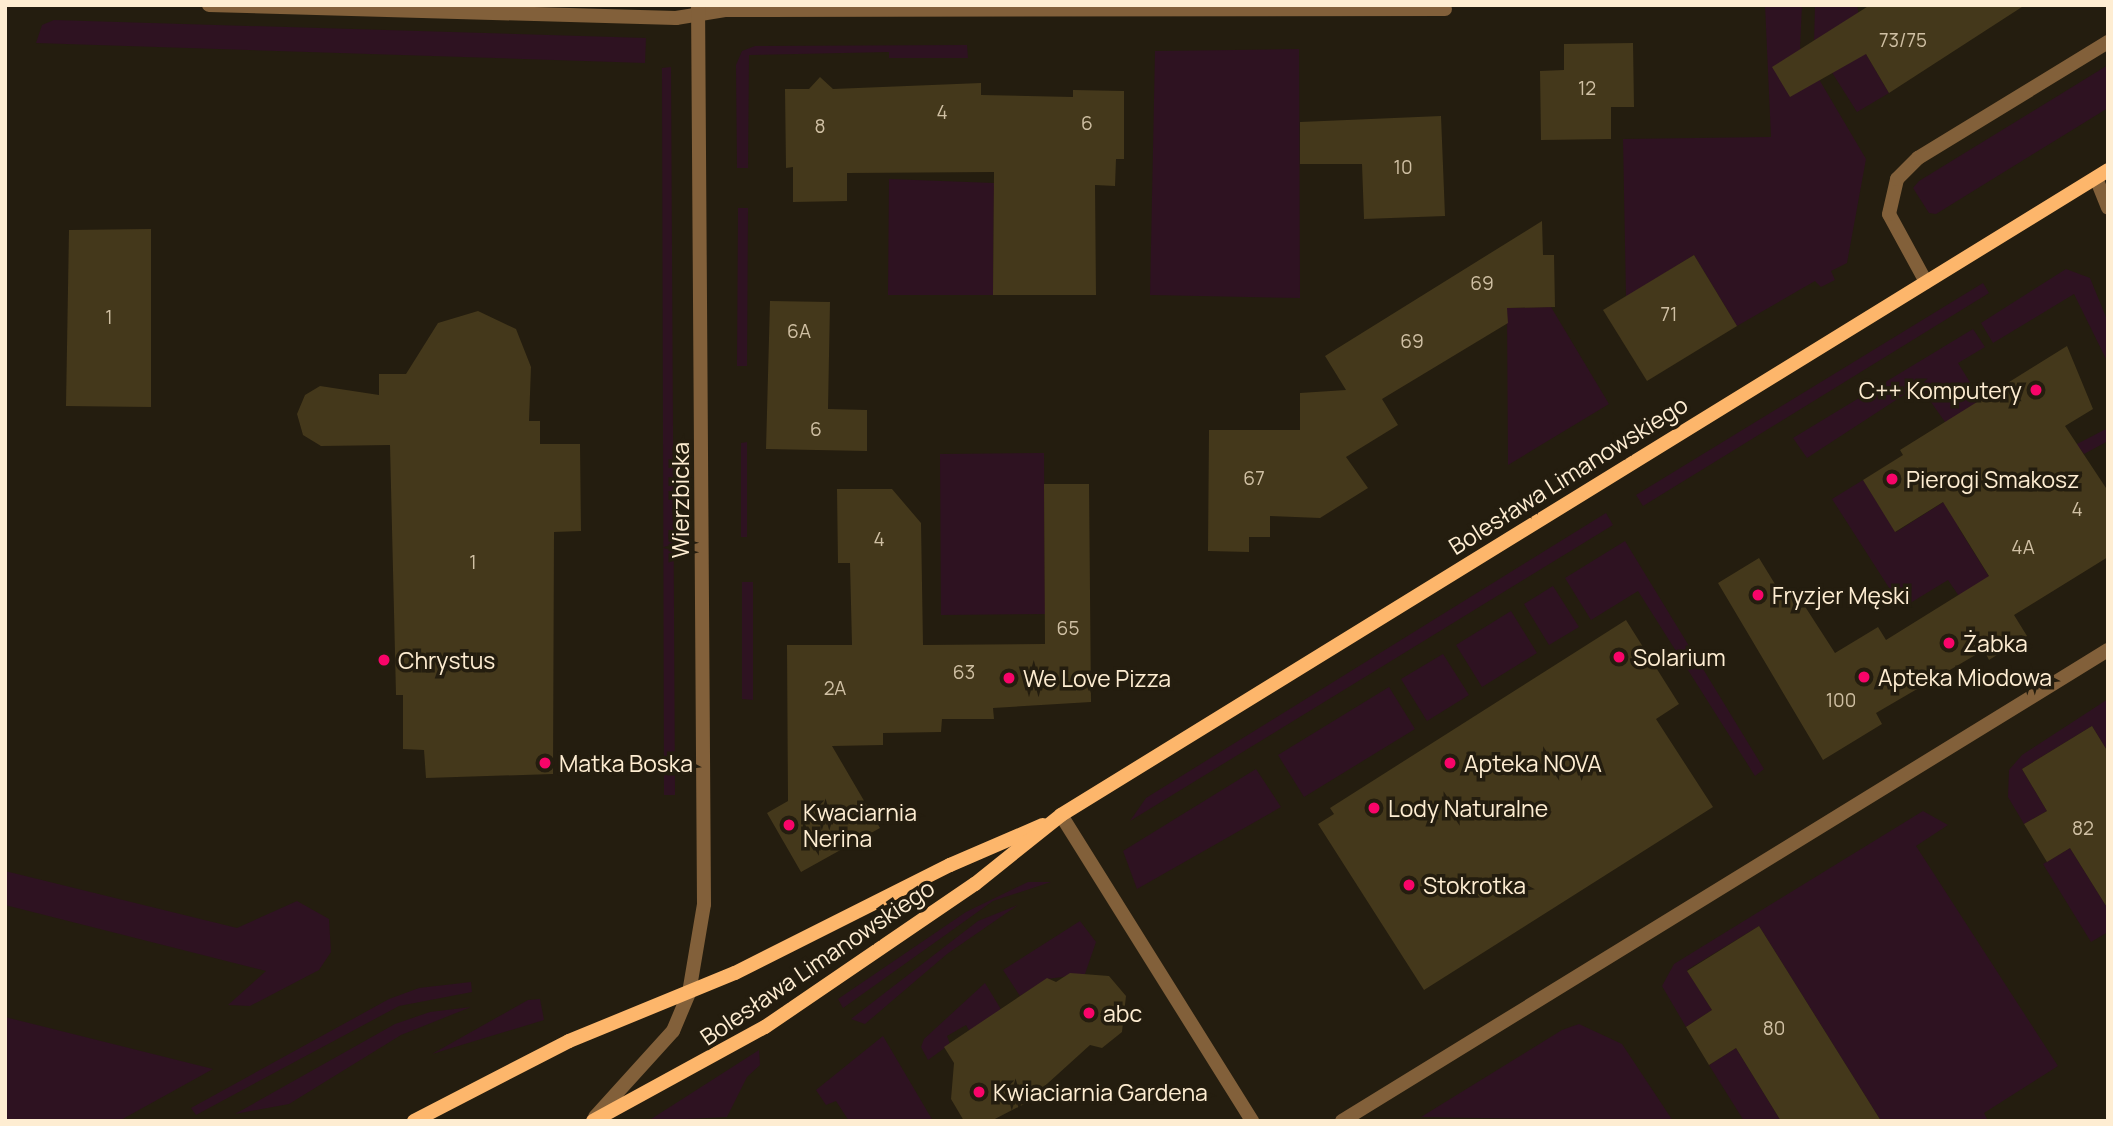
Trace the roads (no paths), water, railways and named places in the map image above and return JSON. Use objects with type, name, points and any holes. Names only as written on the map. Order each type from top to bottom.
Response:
[{"type":"street","points":[[209,5],[677,18],[698,9],[1445,9]]},
{"type":"street","name":"Wierzbicka","points":[[689,993],[706,863],[698,9]]},
{"type":"street","points":[[1926,282],[1889,214],[1897,178],[1918,158],[2108,42]]},
{"type":"street","points":[[2102,174],[2108,208]]},
{"type":"street","name":"Bolesława Limanowskiego","points":[[592,1121],[765,1027],[975,884],[1057,818],[2102,174]]},
{"type":"street","points":[[1342,1121],[2108,650]]},
{"type":"street","points":[[1057,818],[1252,1121]]},
{"type":"street","name":"Bolesława Limanowskiego","points":[[414,1121],[569,1041],[689,993],[816,935],[950,865],[1057,818]]},
{"type":"street","name":"Bolesława Limanowskiego","points":[[592,1121],[653,1058],[673,1031],[689,993]]},
{"type":"place","name":"C++ Komputery","points":[[2036,390]]},
{"type":"place","name":"Pierogi Smakosz","points":[[1892,479]]},
{"type":"place","name":"Fryzjer Męski","points":[[1758,595]]},
{"type":"place","name":"Żabka","points":[[1949,643]]},
{"type":"place","name":"Solarium","points":[[1619,657]]},
{"type":"place","name":"Chrystus","points":[[384,660]]},
{"type":"place","name":"Apteka Miodowa","points":[[1864,677]]},
{"type":"place","name":"We Love Pizza","points":[[1009,678]]},
{"type":"place","name":"Matka Boska","points":[[545,763]]},
{"type":"place","name":"Apteka NOVA","points":[[1450,763]]},
{"type":"place","name":"Lody Naturalne","points":[[1374,808]]},
{"type":"place","name":"Kwaciarnia Nerina","points":[[789,825]]},
{"type":"place","name":"Stokrotka","points":[[1409,885]]},
{"type":"place","name":"abc","points":[[1089,1013]]},
{"type":"place","name":"Kwiaciarnia Gardena","points":[[979,1092]]}]
